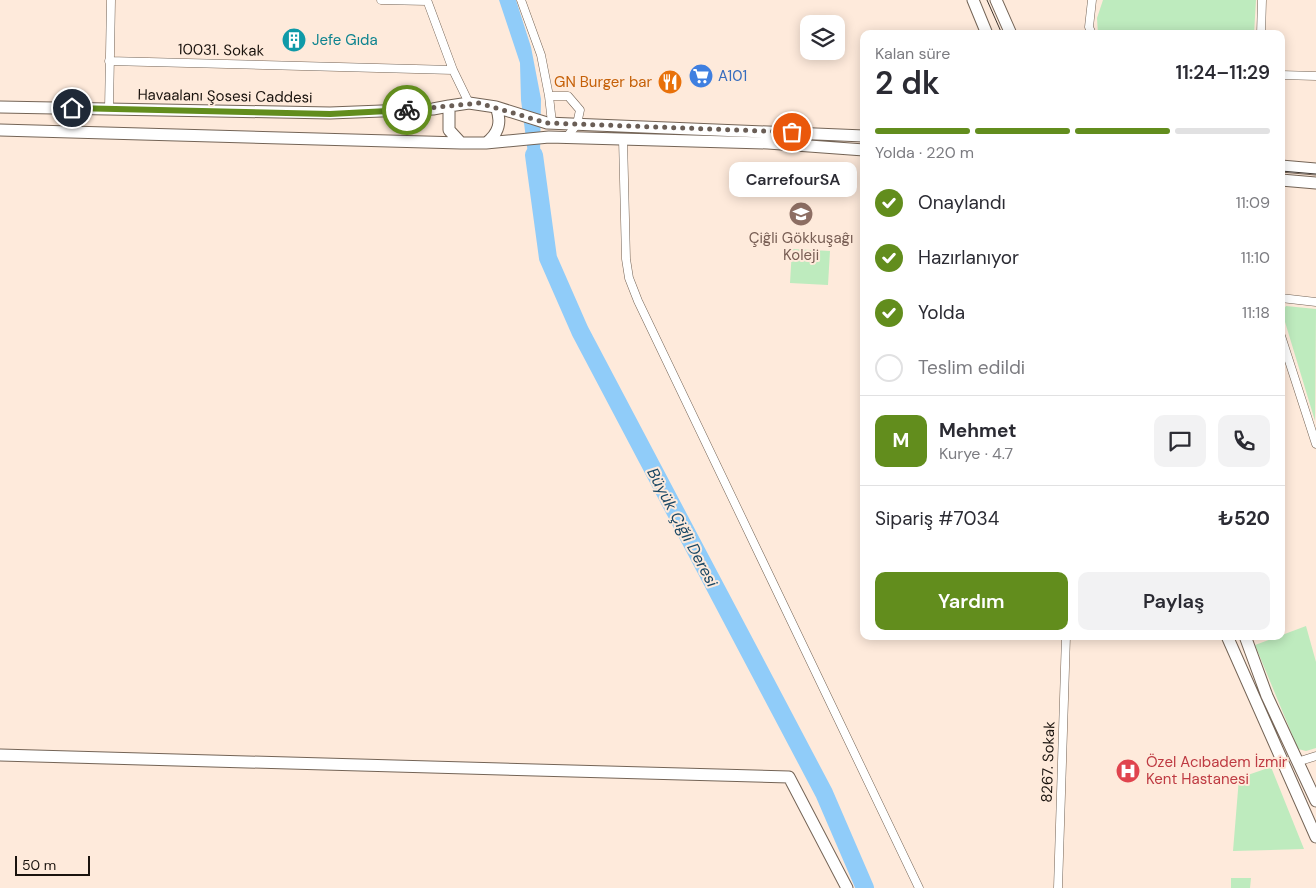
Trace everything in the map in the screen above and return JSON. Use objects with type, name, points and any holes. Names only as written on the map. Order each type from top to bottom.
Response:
[{"type":"street","points":[[109,108],[111,0]]},
{"type":"street","points":[[381,0],[427,0],[453,70],[469,103]]},
{"type":"street","points":[[521,0],[541,55],[549,96],[549,123]]},
{"type":"street","points":[[973,0],[986,30]]},
{"type":"street","points":[[996,0],[1009,30]]},
{"type":"street","points":[[1090,30],[1092,0]]},
{"type":"street","points":[[1260,30],[1262,0]]},
{"type":"street","name":"10031. Sokak","points":[[110,61],[453,70]]},
{"type":"street","points":[[1285,75],[1316,76]]},
{"type":"street","points":[[549,96],[568,96],[580,110],[577,124],[567,137]]},
{"type":"street","points":[[461,143],[449,130],[448,106],[469,103],[496,107],[549,123],[860,136]]},
{"type":"street","name":"Havaalanı Şosesi Caddesi","points":[[0,107],[330,114],[433,109],[448,106]]},
{"type":"street","points":[[486,143],[497,131],[500,115],[496,107]]},
{"type":"street","points":[[0,130],[461,143],[567,137],[768,143],[860,150]]},
{"type":"street","points":[[623,139],[626,259],[629,278],[638,301],[919,888]]},
{"type":"street","points":[[1285,166],[1316,169]]},
{"type":"street","points":[[1285,180],[1316,183]]},
{"type":"street","points":[[1285,298],[1316,302]]},
{"type":"street","points":[[1285,348],[1316,444]]},
{"type":"street","name":"8267. Sokak","points":[[1058,888],[1066,640]]},
{"type":"street","points":[[1229,640],[1316,837]]},
{"type":"street","points":[[1247,640],[1267,696],[1316,802]]},
{"type":"street","points":[[0,755],[789,776],[847,888]]},
{"type":"street","points":[[1297,762],[1316,756]]},
{"type":"green space","points":[[1103,0],[1256,0],[1254,30],[1098,30],[1097,18]]},
{"type":"green space","points":[[792,249],[830,251],[828,285],[790,283]]},
{"type":"green space","points":[[1286,306],[1316,309],[1315,421],[1285,322]]},
{"type":"green space","points":[[1306,626],[1316,662],[1316,748],[1306,751],[1298,749],[1255,645],[1268,640],[1285,640],[1285,634]]},
{"type":"green space","points":[[1271,767],[1304,849],[1233,851],[1239,778]]},
{"type":"green space","points":[[1231,878],[1251,878],[1250,888],[1231,888]]},
{"type":"water","points":[[499,0],[516,0],[531,47],[541,99],[540,155],[528,154],[521,100],[520,63]]},
{"type":"waterway","name":"Büyük Çiğli Deresi","points":[[534,155],[548,258],[580,331],[824,793],[865,888]]},
{"type":"tram line","points":[[987,0],[1000,30]]},
{"type":"tram line","points":[[1285,171],[1316,174]]},
{"type":"way so far","points":[[407,110],[433,109],[479,103],[547,123],[792,132]]},
{"type":"place","name":"Jefe Gıda","points":[[294,40]]},
{"type":"place","name":"A101","points":[[701,76]]},
{"type":"place","name":"GN Burger bar","points":[[670,82]]},
{"type":"place","name":"CarrefourSA","points":[[792,132]]},
{"type":"place","name":"Çiĝli Gökkuşaĝı Koleji","points":[[801,214]]},
{"type":"place","name":"Özel Acıbadem İzmir Kent Hastanesi","points":[[1128,771]]},
{"type":"route","points":[[72,108],[330,114],[407,110]]}]
